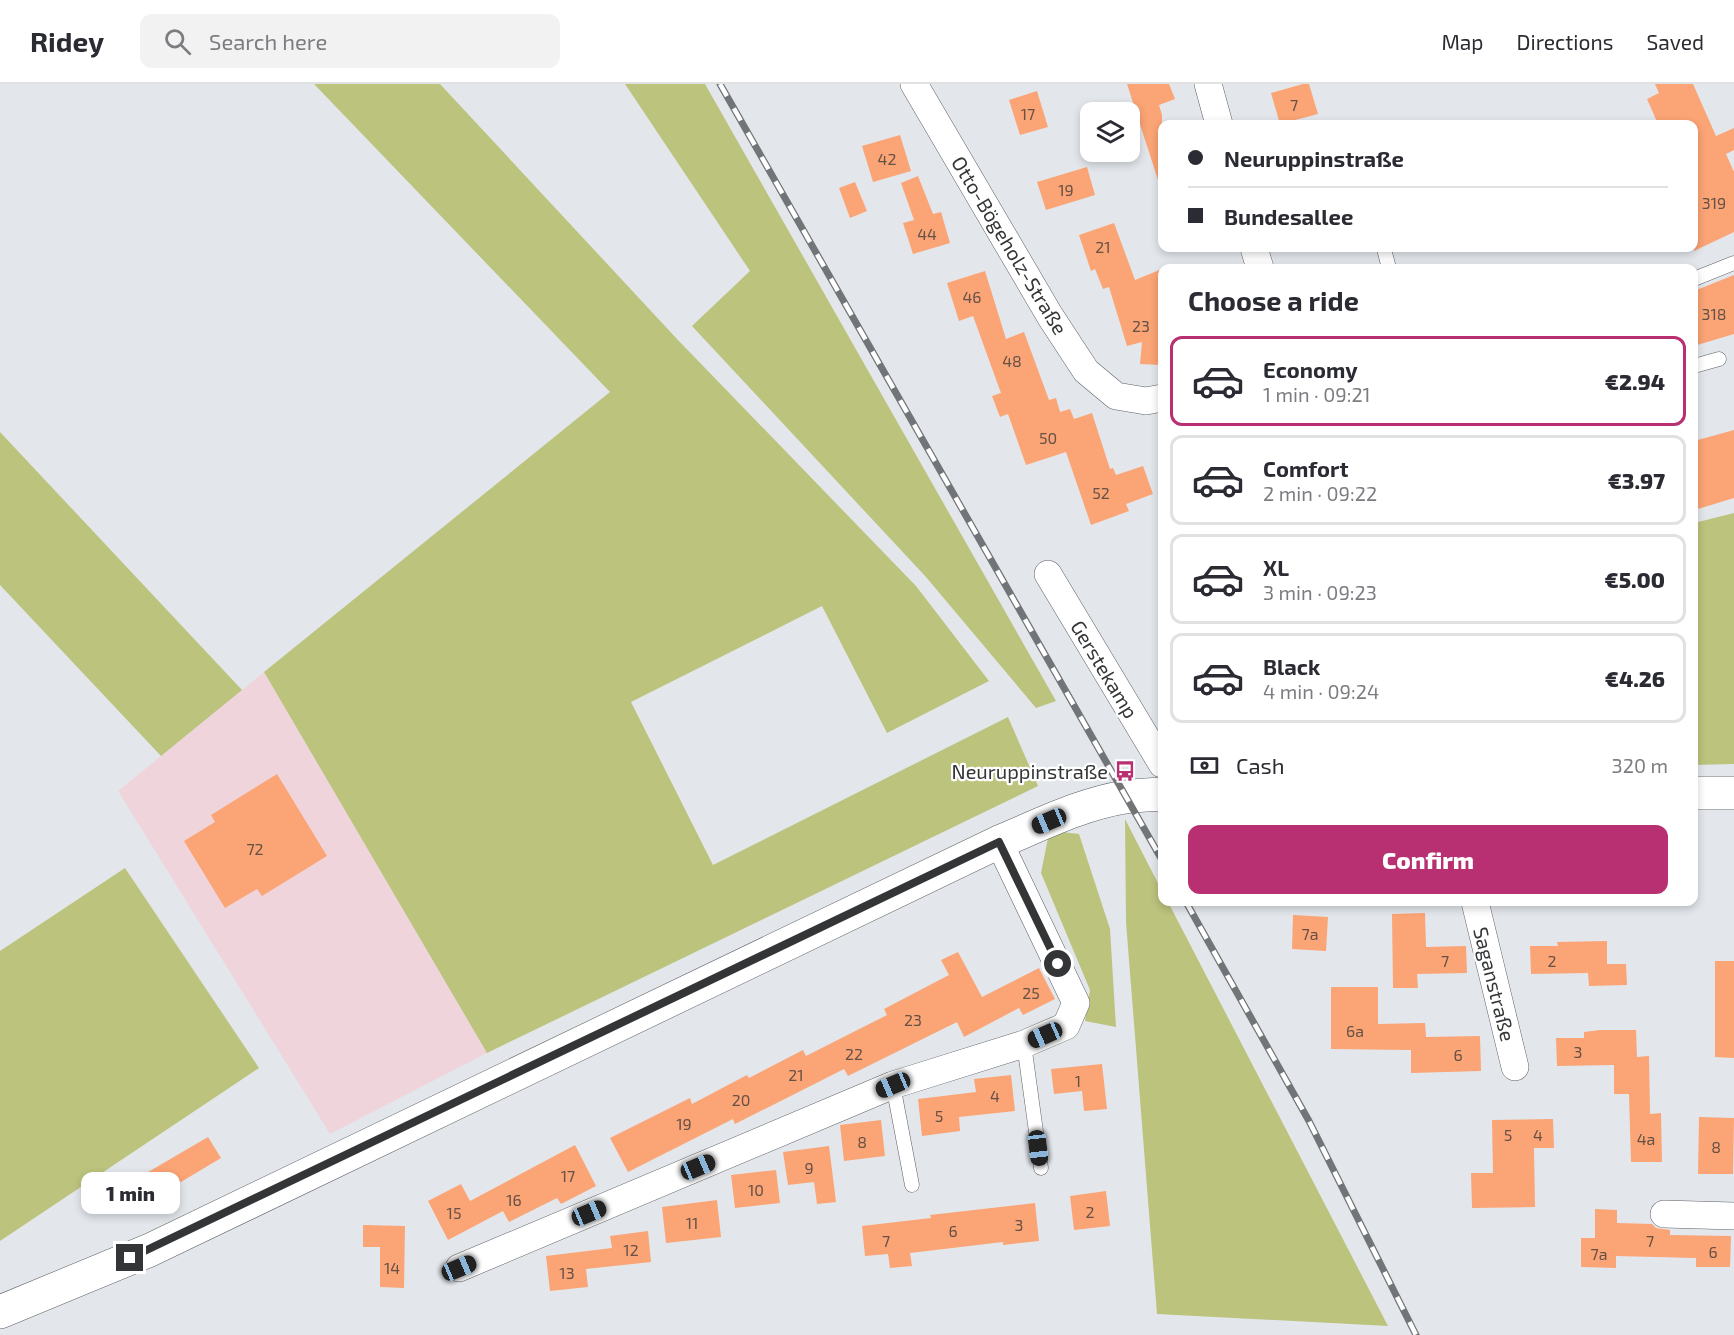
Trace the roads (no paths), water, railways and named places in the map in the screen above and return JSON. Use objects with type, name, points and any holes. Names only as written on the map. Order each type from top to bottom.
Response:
[{"type":"main road","points":[[1698,793],[1734,793]]},
{"type":"main road","points":[[0,1312],[150,1250],[999,842],[1088,807],[1126,797],[1158,794]]},
{"type":"street","name":"Otto-Bögeholz-Straße","points":[[914,84],[1050,316],[1086,370],[1116,396],[1146,401],[1158,399]]},
{"type":"street","points":[[1208,84],[1218,120]]},
{"type":"street","name":"Gerstekamp","points":[[1048,574],[1158,757]]},
{"type":"street","points":[[459,1268],[893,1085],[1024,1044],[1066,1026],[1077,1003],[999,842]]},
{"type":"street","name":"Saganstraße","points":[[1476,906],[1515,1067]]},
{"type":"street","points":[[1664,1214],[1734,1216]]},
{"type":"lane","points":[[1385,253],[1388,264]]},
{"type":"lane","points":[[1698,277],[1734,263]]},
{"type":"lane","points":[[1698,365],[1719,359]]},
{"type":"lane","points":[[1024,1044],[1041,1168]]},
{"type":"lane","points":[[893,1085],[912,1185]]},
{"type":"railway","points":[[720,84],[1158,853]]},
{"type":"railway","points":[[1188,906],[1309,1121],[1416,1335]]},
{"type":"place","name":"Neuruppinstraße","points":[[1125,771]]}]
